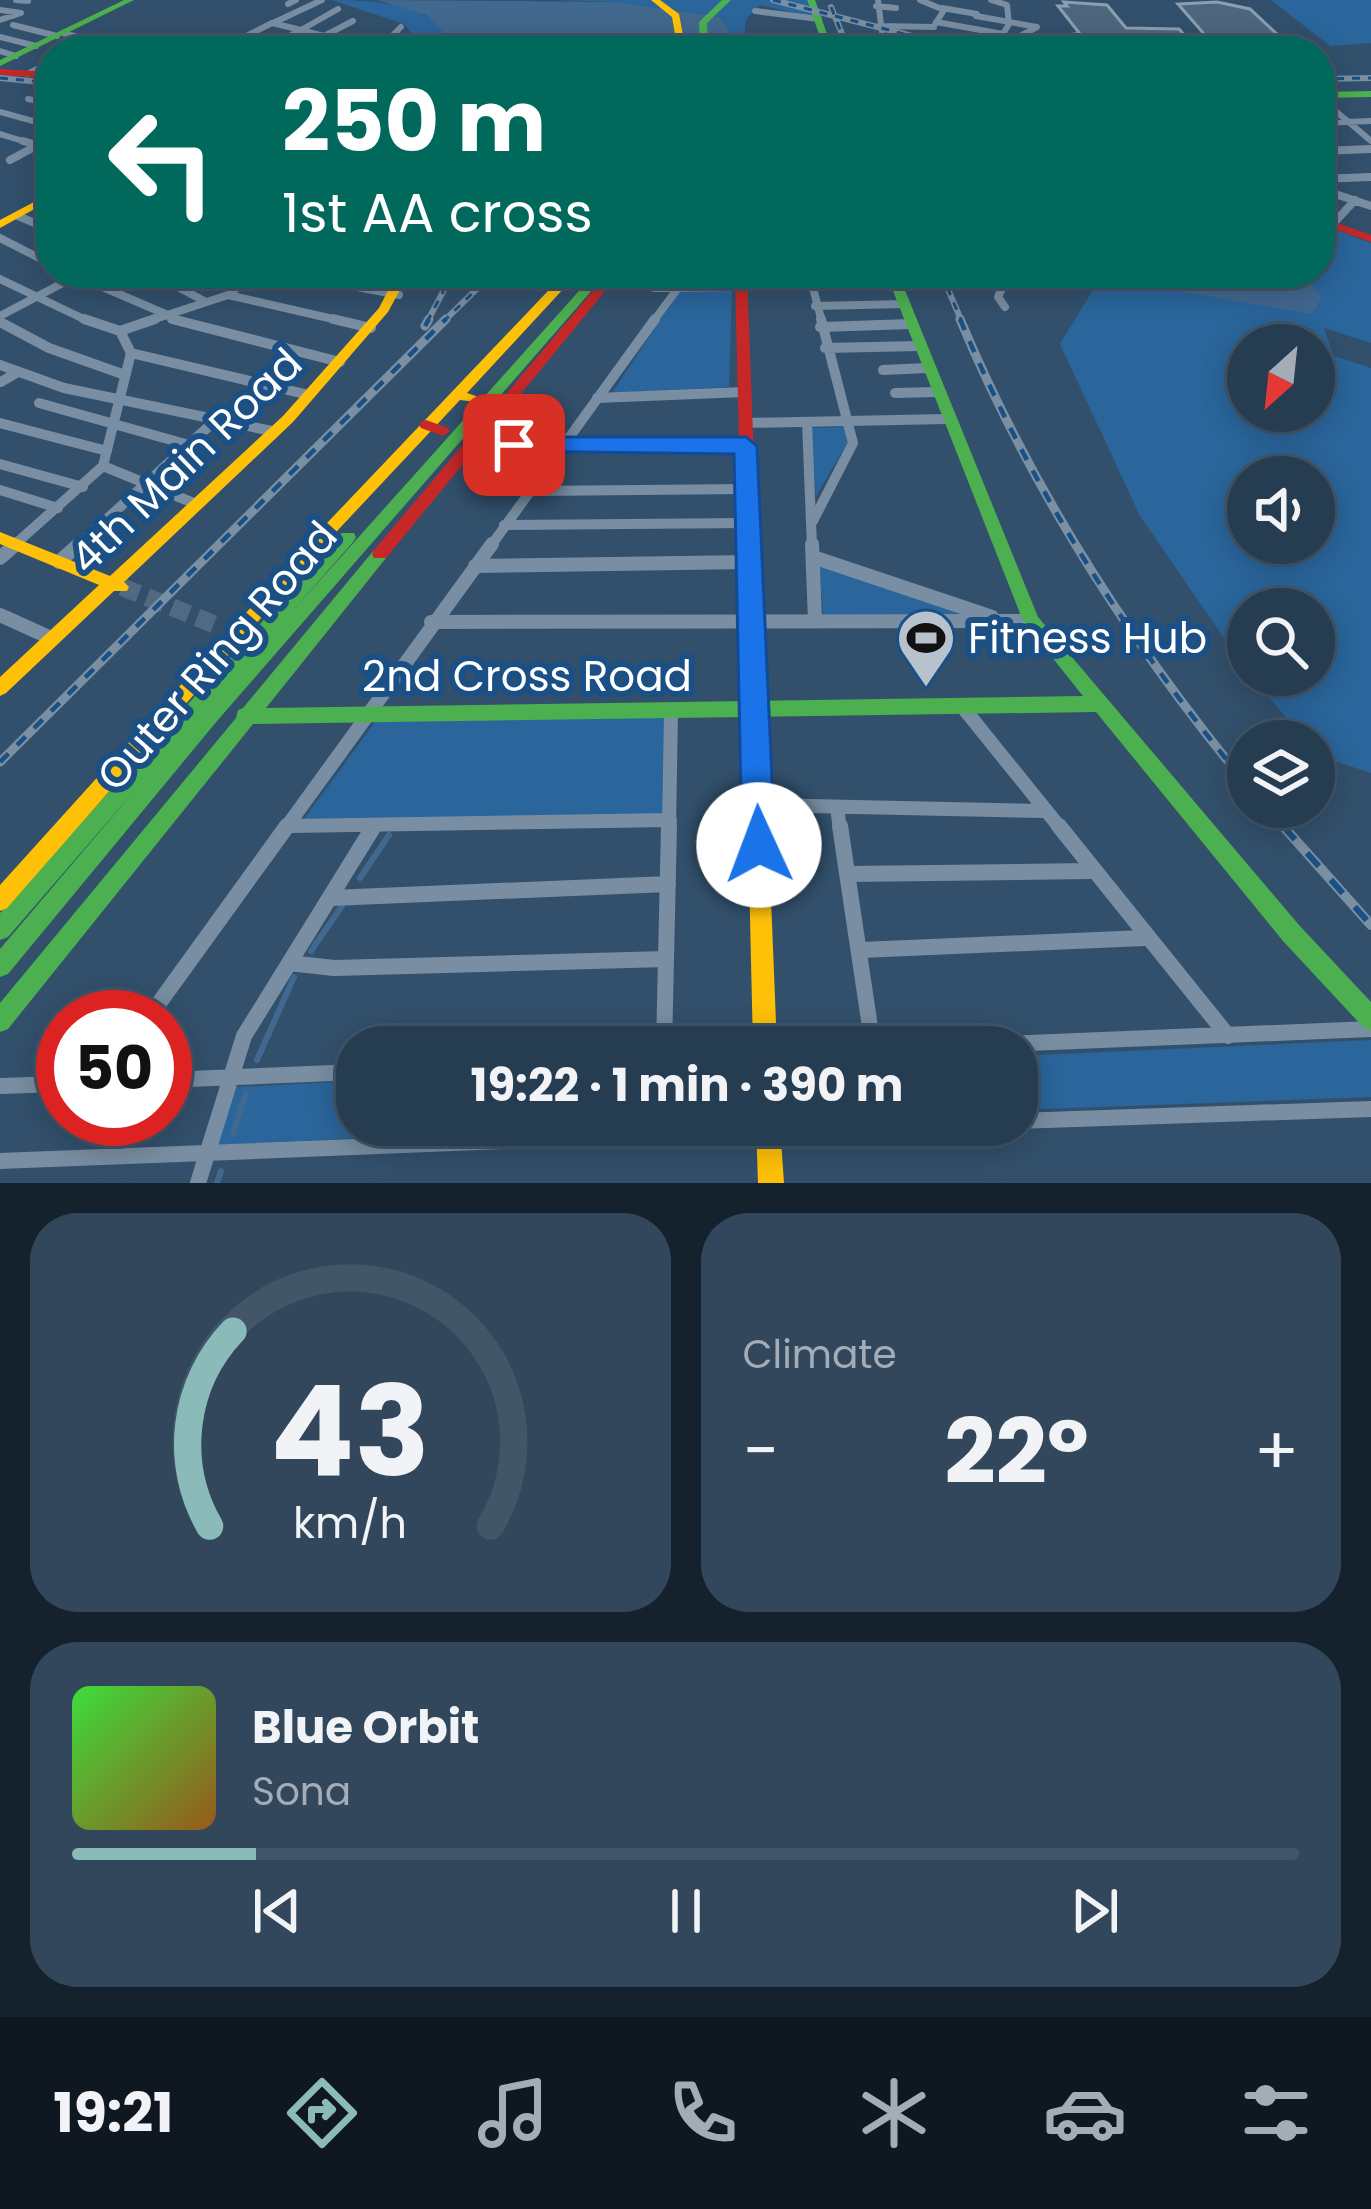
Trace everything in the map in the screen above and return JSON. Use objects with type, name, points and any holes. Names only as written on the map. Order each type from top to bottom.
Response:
[{"type":"main road","points":[[52,36],[130,0]]},
{"type":"main road","points":[[655,0],[676,16],[679,36]]},
{"type":"main road","points":[[680,0],[690,36]]},
{"type":"main road","points":[[703,36],[703,22],[727,0]]},
{"type":"main road","points":[[811,0],[824,36]]},
{"type":"main road","points":[[36,42],[4,54],[27,74],[36,74]]},
{"type":"main road","points":[[1335,95],[1371,94]]},
{"type":"main road","points":[[0,224],[36,205]]},
{"type":"main road","points":[[1335,225],[1371,239]]},
{"type":"main road","name":"4th Main Road","points":[[0,688],[117,586],[309,395],[401,288]]},
{"type":"main road","points":[[0,901],[320,540],[573,288]]},
{"type":"main road","name":"Outer Ring Road","points":[[0,966],[491,395],[574,288]]},
{"type":"main road","points":[[0,1021],[244,716],[601,288]]},
{"type":"main road","points":[[740,288],[764,1026]]},
{"type":"main road","points":[[898,288],[1031,621],[1291,933],[1371,1019]]},
{"type":"main road","points":[[471,442],[473,426],[493,404],[491,395]]},
{"type":"main road","name":"Outer Ring Road","points":[[0,929],[434,428]]},
{"type":"main road","points":[[8,540],[117,586]]},
{"type":"main road","points":[[196,677],[194,667],[221,628],[302,549],[320,540]]},
{"type":"main road","name":"2nd Cross Road","points":[[244,716],[1098,704]]},
{"type":"main road","points":[[769,1146],[771,1183]]},
{"type":"street","points":[[16,0],[28,1]]},
{"type":"street","points":[[245,36],[322,0]]},
{"type":"street","points":[[920,0],[1037,27],[1020,36]]},
{"type":"street","points":[[893,10],[877,6],[881,29],[934,27],[1003,34],[1010,3],[992,0],[977,14]]},
{"type":"street","points":[[934,27],[942,8]]},
{"type":"street","points":[[290,36],[338,9]]},
{"type":"street","points":[[0,10],[21,13],[0,20]]},
{"type":"street","points":[[755,11],[819,19]]},
{"type":"street","points":[[277,13],[293,15]]},
{"type":"street","points":[[325,36],[353,20]]},
{"type":"street","points":[[272,23],[317,36]]},
{"type":"street","points":[[14,26],[38,36]]},
{"type":"street","points":[[392,36],[401,27]]},
{"type":"street","points":[[27,74],[36,70]]},
{"type":"street","points":[[28,99],[36,101]]},
{"type":"street","points":[[1335,110],[1371,145]]},
{"type":"street","points":[[0,112],[36,122]]},
{"type":"street","points":[[1335,122],[1371,121]]},
{"type":"street","points":[[0,134],[36,144]]},
{"type":"street","points":[[0,143],[12,137]]},
{"type":"street","points":[[1335,149],[1371,145]]},
{"type":"street","points":[[10,160],[36,146]]},
{"type":"street","points":[[1335,178],[1371,177]]},
{"type":"street","points":[[1335,194],[1371,202]]},
{"type":"street","points":[[1335,215],[1353,200]]},
{"type":"street","points":[[18,216],[36,224]]},
{"type":"street","points":[[0,238],[36,256]]},
{"type":"street","points":[[0,279],[120,331],[131,353],[104,466],[58,508],[8,540],[0,558]]},
{"type":"street","points":[[52,288],[0,320],[49,348],[125,375]]},
{"type":"street","points":[[104,288],[159,316],[340,362]]},
{"type":"street","points":[[183,288],[206,302]]},
{"type":"street","points":[[120,331],[228,296],[237,288]]},
{"type":"street","points":[[362,288],[399,295]]},
{"type":"street","points":[[654,288],[678,288]]},
{"type":"street","points":[[169,990],[374,711],[431,622],[678,288]]},
{"type":"street","points":[[812,288],[853,442],[813,521]]},
{"type":"street","points":[[1002,288],[998,298],[1005,307]]},
{"type":"street","points":[[228,296],[371,328]]},
{"type":"street","points":[[815,307],[904,304]]},
{"type":"street","points":[[820,327],[911,324]]},
{"type":"street","points":[[825,348],[919,346]]},
{"type":"street","points":[[131,353],[309,395]]},
{"type":"street","points":[[0,365],[64,388],[272,431]]},
{"type":"street","points":[[884,370],[927,368]]},
{"type":"street","points":[[1,382],[18,372]]},
{"type":"street","points":[[597,398],[744,392]]},
{"type":"street","points":[[896,392],[936,392]]},
{"type":"street","points":[[39,403],[189,445]]},
{"type":"street","points":[[59,562],[218,418]]},
{"type":"street","points":[[745,423],[946,418]]},
{"type":"street","points":[[807,422],[815,620]]},
{"type":"street","points":[[0,423],[107,451]]},
{"type":"street","points":[[471,442],[558,448],[746,446]]},
{"type":"street","points":[[0,464],[83,487]]},
{"type":"street","points":[[104,466],[196,504]]},
{"type":"street","points":[[532,491],[747,489]]},
{"type":"street","points":[[0,490],[58,508]]},
{"type":"street","points":[[504,525],[748,523]]},
{"type":"street","points":[[813,557],[1005,622]]},
{"type":"street","points":[[475,566],[749,562]]},
{"type":"street","points":[[0,615],[52,639]]},
{"type":"street","points":[[431,622],[1031,621]]},
{"type":"street","points":[[960,704],[1144,938],[1228,1036]]},
{"type":"street","points":[[664,1026],[671,712]]},
{"type":"street","points":[[757,805],[1046,811]]},
{"type":"street","points":[[837,808],[870,1026]]},
{"type":"street","points":[[289,826],[670,820]]},
{"type":"street","points":[[198,1183],[244,1036],[375,825]]},
{"type":"street","points":[[849,874],[1091,871]]},
{"type":"street","points":[[332,898],[668,884]]},
{"type":"street","points":[[861,950],[1144,938]]},
{"type":"street","points":[[289,963],[334,968],[666,959]]},
{"type":"street","points":[[1038,1043],[1371,1029]]},
{"type":"street","points":[[192,1079],[336,1073]]},
{"type":"street","points":[[0,1087],[36,1085]]},
{"type":"street","points":[[1038,1120],[1371,1109]]},
{"type":"street","points":[[0,1161],[364,1146]]},
{"type":"shaded area","points":[[332,0],[405,8],[423,14],[453,36],[414,36],[404,24]]},
{"type":"shaded area","points":[[377,0],[619,2],[720,17],[729,29],[728,36],[447,36],[426,15]]},
{"type":"shaded area","points":[[551,0],[806,0],[816,18],[760,5],[746,19],[744,36],[728,36],[729,29],[720,17],[619,2]]},
{"type":"shaded area","points":[[1271,0],[1371,0],[1371,43],[1335,46],[1335,36],[1317,36]]},
{"type":"shaded area","points":[[1335,230],[1371,243],[1371,343],[1335,332],[1335,324],[1227,324],[1227,432],[1335,432],[1335,356],[1371,368],[1371,773],[1335,761],[1335,720],[1288,720],[1268,696],[1335,696],[1335,588],[1227,588],[1227,642],[1140,516],[1060,344],[1094,288],[1335,288]]},
{"type":"shaded area","points":[[1314,288],[1322,298],[1311,314],[1166,289]]},
{"type":"shaded area","points":[[680,290],[732,290],[729,387],[612,393]]},
{"type":"shaded area","points":[[845,427],[848,442],[816,496],[810,428]]},
{"type":"shaded area","points":[[819,564],[968,616],[823,615]]},
{"type":"shaded area","points":[[378,718],[666,718],[666,815],[304,819]]},
{"type":"shaded area","points":[[1371,1040],[1371,1097],[1038,1109],[1038,1055]]},
{"type":"shaded area","points":[[336,1082],[336,1139],[217,1145],[237,1087]]},
{"type":"building","points":[[1064,2],[1107,5],[1126,28],[1179,29],[1185,36],[1076,36],[1080,34],[1058,6],[1067,6]]},
{"type":"building","points":[[1217,2],[1250,9],[1279,36],[1205,35],[1178,4]]},
{"type":"waterway","points":[[360,878],[389,835]]},
{"type":"waterway","points":[[311,951],[342,906]]},
{"type":"waterway","points":[[257,1060],[294,977]]},
{"type":"waterway","points":[[233,1134],[246,1093]]},
{"type":"waterway","points":[[217,1183],[221,1171]]},
{"type":"tunnel","points":[[122,587],[216,625]]},
{"type":"railway","points":[[773,0],[835,16]]},
{"type":"railway","points":[[831,7],[835,16]]},
{"type":"railway","points":[[835,16],[912,36]]},
{"type":"railway","points":[[835,16],[843,36]]},
{"type":"railway","points":[[0,78],[36,82]]},
{"type":"railway","points":[[1335,79],[1371,78]]},
{"type":"railway","points":[[427,322],[445,288]]},
{"type":"railway","points":[[443,322],[478,288]]},
{"type":"railway","points":[[947,288],[962,322]]},
{"type":"railway","points":[[425,326],[429,319]]},
{"type":"railway","points":[[0,762],[446,319]]},
{"type":"railway","points":[[960,319],[1019,444],[1087,563],[1163,677],[1227,760]]},
{"type":"railway","points":[[1285,828],[1371,925]]},
{"type":"traffic: fast","points":[[56,36],[130,0]]},
{"type":"traffic: fast","points":[[703,36],[703,22],[727,0]]},
{"type":"traffic: fast","points":[[811,0],[824,36]]},
{"type":"traffic: fast","points":[[0,63],[36,46]]},
{"type":"traffic: fast","points":[[1335,95],[1371,94]]},
{"type":"traffic: fast","points":[[0,966],[211,715],[588,288]]},
{"type":"traffic: fast","points":[[898,288],[1031,621],[1291,933],[1371,1019]]},
{"type":"traffic: fast","points":[[0,929],[348,537]]},
{"type":"traffic: fast","points":[[0,1021],[380,554]]},
{"type":"traffic: fast","points":[[244,716],[1098,704]]},
{"type":"traffic: slow","points":[[655,0],[676,16],[679,36]]},
{"type":"traffic: slow","points":[[0,225],[36,205]]},
{"type":"traffic: slow","points":[[0,688],[288,419],[384,309],[395,288]]},
{"type":"traffic: slow","points":[[0,901],[333,526],[558,288]]},
{"type":"traffic: slow","points":[[455,394],[471,399]]},
{"type":"traffic: slow","points":[[0,538],[121,587]]},
{"type":"traffic: slow","points":[[754,701],[764,1026]]},
{"type":"traffic: slow","points":[[769,1146],[771,1183]]},
{"type":"traffic: jam","points":[[0,72],[36,74]]},
{"type":"traffic: jam","points":[[1335,226],[1371,239]]},
{"type":"traffic: jam","points":[[380,554],[602,288]]},
{"type":"traffic: jam","points":[[741,288],[754,701]]},
{"type":"traffic: jam","points":[[426,425],[443,431]]},
{"type":"place","name":"Fitness Hub","points":[[926,689]]},
{"type":"route","points":[[514,445],[746,446],[759,845]]}]
